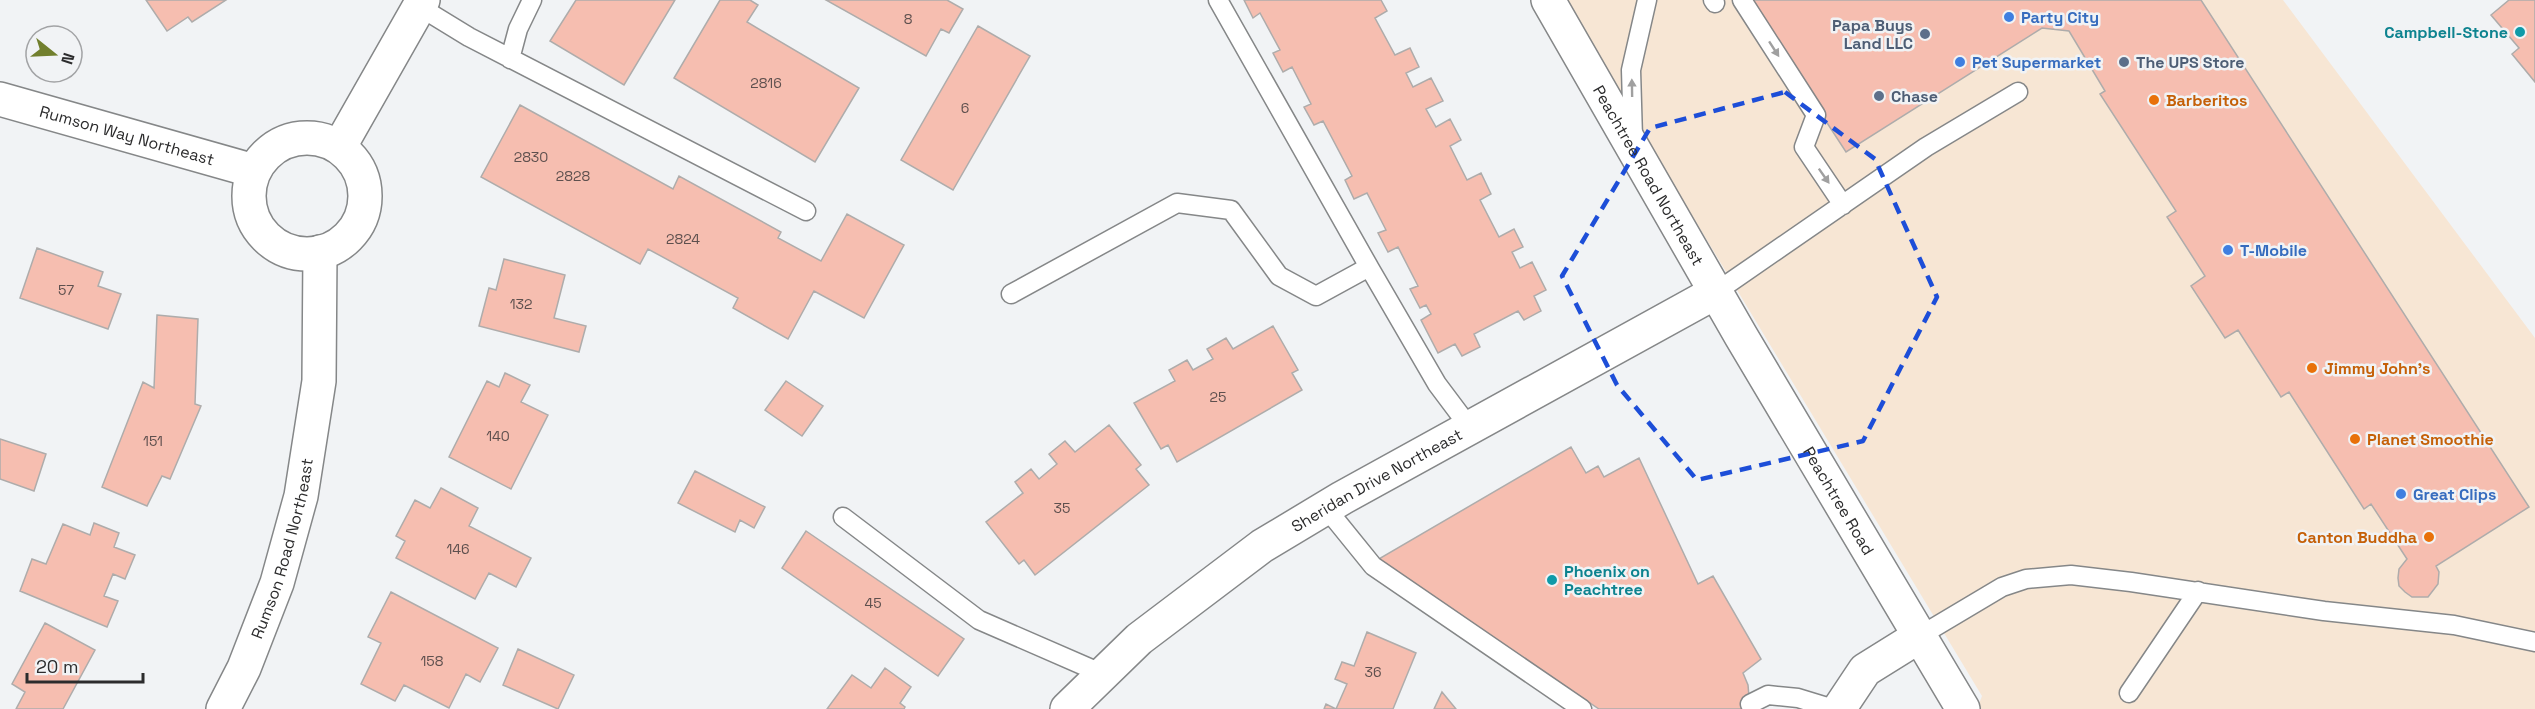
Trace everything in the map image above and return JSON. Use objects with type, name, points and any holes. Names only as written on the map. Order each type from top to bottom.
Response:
[{"type":"main road","name":"Peachtree Road Northeast","points":[[1548,0],[1716,292]]},
{"type":"main road","points":[[340,146],[421,4]]},
{"type":"main road","name":"Rumson Way Northeast","points":[[0,99],[254,171]]},
{"type":"main road","points":[[308,137],[340,146],[357,161],[366,194],[363,213],[355,230],[341,244],[307,255],[290,253],[275,246],[262,235],[253,220],[249,204],[254,171],[263,157],[276,146],[291,139],[308,137]]},
{"type":"main road","name":"Rumson Road Northeast","points":[[223,709],[244,668],[277,584],[301,496],[319,381],[320,252]]},
{"type":"main road","name":"Sheridan Drive Northeast","points":[[1067,709],[1138,639],[1262,546],[1326,508],[1716,292]]},
{"type":"main road","name":"Peachtree Road","points":[[1716,292],[1918,637],[1963,709]]},
{"type":"main road","points":[[1839,709],[1865,670],[1918,637]]},
{"type":"lane","points":[[510,59],[518,28],[532,0]]},
{"type":"lane","points":[[1218,0],[1437,384],[1470,428]]},
{"type":"lane","points":[[1633,146],[1631,70],[1647,0]]},
{"type":"lane","points":[[1742,0],[1816,115],[1804,147],[1843,205]]},
{"type":"lane","points":[[421,4],[510,59],[806,211]]},
{"type":"lane","points":[[1716,292],[1926,147],[2018,92]]},
{"type":"lane","points":[[1011,294],[1177,202],[1231,210],[1279,276],[1316,296],[1369,267]]},
{"type":"lane","points":[[1326,508],[1373,566],[1582,709]]},
{"type":"lane","points":[[843,517],[979,620],[1103,674]]},
{"type":"lane","points":[[1918,637],[2002,587],[2026,579],[2051,576],[2091,577],[2324,611],[2454,625],[2535,642]]},
{"type":"lane","points":[[2129,693],[2198,591]]},
{"type":"lane","points":[[1750,704],[1768,694],[1798,698],[1834,709]]},
{"type":"highlighted area","points":[[1785,92],[1875,159],[1937,297],[1863,441],[1697,480],[1617,385],[1562,276],[1650,128]]},
{"type":"shaded area","points":[[1562,0],[2283,0],[2535,338],[2535,709],[1977,709],[1982,696]]},
{"type":"building","points":[[146,0],[226,0],[192,22],[188,17],[167,31]]},
{"type":"building","points":[[576,0],[675,0],[624,85],[550,41]]},
{"type":"building","points":[[720,0],[750,0],[758,5],[747,22],[859,88],[815,162],[674,78]]},
{"type":"building","points":[[826,0],[947,0],[963,9],[949,33],[941,29],[926,56]]},
{"type":"building","points":[[1244,0],[1381,0],[1387,11],[1375,18],[1395,55],[1410,48],[1419,67],[1406,73],[1413,87],[1431,78],[1443,101],[1426,109],[1436,127],[1450,119],[1461,140],[1450,146],[1467,180],[1481,173],[1491,194],[1480,200],[1499,237],[1514,229],[1523,247],[1512,252],[1520,268],[1532,262],[1546,290],[1534,296],[1541,311],[1524,320],[1518,311],[1474,334],[1480,347],[1462,356],[1455,344],[1438,353],[1421,320],[1431,314],[1426,305],[1420,308],[1410,289],[1418,286],[1398,247],[1388,252],[1378,233],[1386,230],[1367,193],[1354,199],[1345,180],[1352,176],[1323,121],[1314,125],[1304,107],[1311,104],[1292,67],[1283,72],[1273,53],[1280,50],[1260,13],[1253,18]]},
{"type":"building","points":[[1747,0],[2201,0],[2529,507],[2436,566],[2439,572],[2438,584],[2428,597],[2412,597],[2399,586],[2399,569],[2407,559],[2371,504],[2364,509],[2289,392],[2281,397],[2238,330],[2225,338],[2191,286],[2205,276],[2167,217],[2176,211],[2100,94],[2105,91],[2069,31],[2042,28],[1846,152]]},
{"type":"building","name":"Campbell-Stone","points":[[2509,0],[2535,0],[2535,82],[2512,54],[2519,48],[2491,15]]},
{"type":"building","points":[[978,26],[1030,56],[953,190],[901,160]]},
{"type":"building","points":[[520,105],[673,189],[679,176],[781,232],[778,238],[821,261],[847,214],[904,245],[864,318],[814,291],[788,339],[733,308],[738,298],[648,249],[640,264],[481,177]]},
{"type":"building","points":[[37,248],[103,272],[98,286],[121,294],[108,329],[20,298]]},
{"type":"building","points":[[504,259],[565,275],[554,318],[586,326],[579,352],[479,326],[489,288],[496,290]]},
{"type":"building","points":[[157,315],[198,319],[195,404],[201,406],[170,479],[162,476],[147,506],[102,487],[143,382],[154,388]]},
{"type":"building","points":[[1273,326],[1298,370],[1292,373],[1302,390],[1177,462],[1168,445],[1161,449],[1134,403],[1175,381],[1169,370],[1187,360],[1193,370],[1213,359],[1207,349],[1226,338],[1233,349]]},
{"type":"building","points":[[505,373],[530,385],[521,402],[548,415],[511,489],[449,457],[487,381],[499,387]]},
{"type":"building","points":[[786,381],[823,406],[802,436],[765,410]]},
{"type":"building","points":[[1109,425],[1141,465],[1136,469],[1149,485],[1035,575],[1024,560],[1019,564],[986,522],[1023,493],[1015,482],[1031,469],[1039,479],[1057,464],[1049,454],[1065,441],[1075,452]]},
{"type":"building","points":[[0,439],[46,454],[34,491],[0,479]]},
{"type":"building","name":"Phoenix on Peachtree","points":[[1571,447],[1586,473],[1598,466],[1604,477],[1639,458],[1698,584],[1713,576],[1761,659],[1743,673],[1748,685],[1750,709],[1599,709],[1377,560]]},
{"type":"building","points":[[695,471],[765,507],[754,528],[740,520],[735,532],[678,503]]},
{"type":"building","points":[[441,488],[478,508],[469,526],[531,558],[516,587],[489,573],[475,599],[396,558],[405,541],[396,536],[415,500],[430,508]]},
{"type":"building","points":[[94,523],[119,533],[114,547],[135,555],[125,579],[113,574],[104,596],[118,601],[107,627],[20,591],[32,559],[46,564],[63,524],[90,535]]},
{"type":"building","points":[[806,531],[964,639],[938,676],[782,568]]},
{"type":"building","points":[[391,592],[498,648],[480,682],[466,674],[449,708],[404,685],[395,701],[361,684],[381,643],[368,637]]},
{"type":"building","points":[[45,623],[95,650],[63,709],[16,709],[25,692],[12,684]]},
{"type":"building","points":[[1367,632],[1416,653],[1393,709],[1336,709],[1347,684],[1335,679],[1342,662],[1354,666]]},
{"type":"building","points":[[518,649],[574,675],[558,709],[503,685]]},
{"type":"building","points":[[885,668],[911,687],[900,703],[905,707],[904,709],[827,709],[852,675],[871,688]]},
{"type":"building","points":[[1442,692],[1456,709],[1434,709]]},
{"type":"building","points":[[1326,704],[1336,709],[1324,709]]},
{"type":"place","name":"Party City","points":[[2009,17]]},
{"type":"place","name":"Campbell-Stone","points":[[2520,32]]},
{"type":"place","name":"Papa Buys Land LLC","points":[[1925,34]]},
{"type":"place","name":"Pet Supermarket","points":[[1960,62]]},
{"type":"place","name":"The UPS Store","points":[[2124,62]]},
{"type":"place","name":"Chase","points":[[1879,96]]},
{"type":"place","name":"Barberitos","points":[[2154,100]]},
{"type":"place","name":"T-Mobile","points":[[2228,250]]},
{"type":"place","name":"Jimmy John's","points":[[2312,368]]},
{"type":"place","name":"Planet Smoothie","points":[[2355,439]]},
{"type":"place","name":"Great Clips","points":[[2401,494]]},
{"type":"place","name":"Canton Buddha","points":[[2429,537]]},
{"type":"place","name":"Phoenix on Peachtree","points":[[1552,580]]}]
